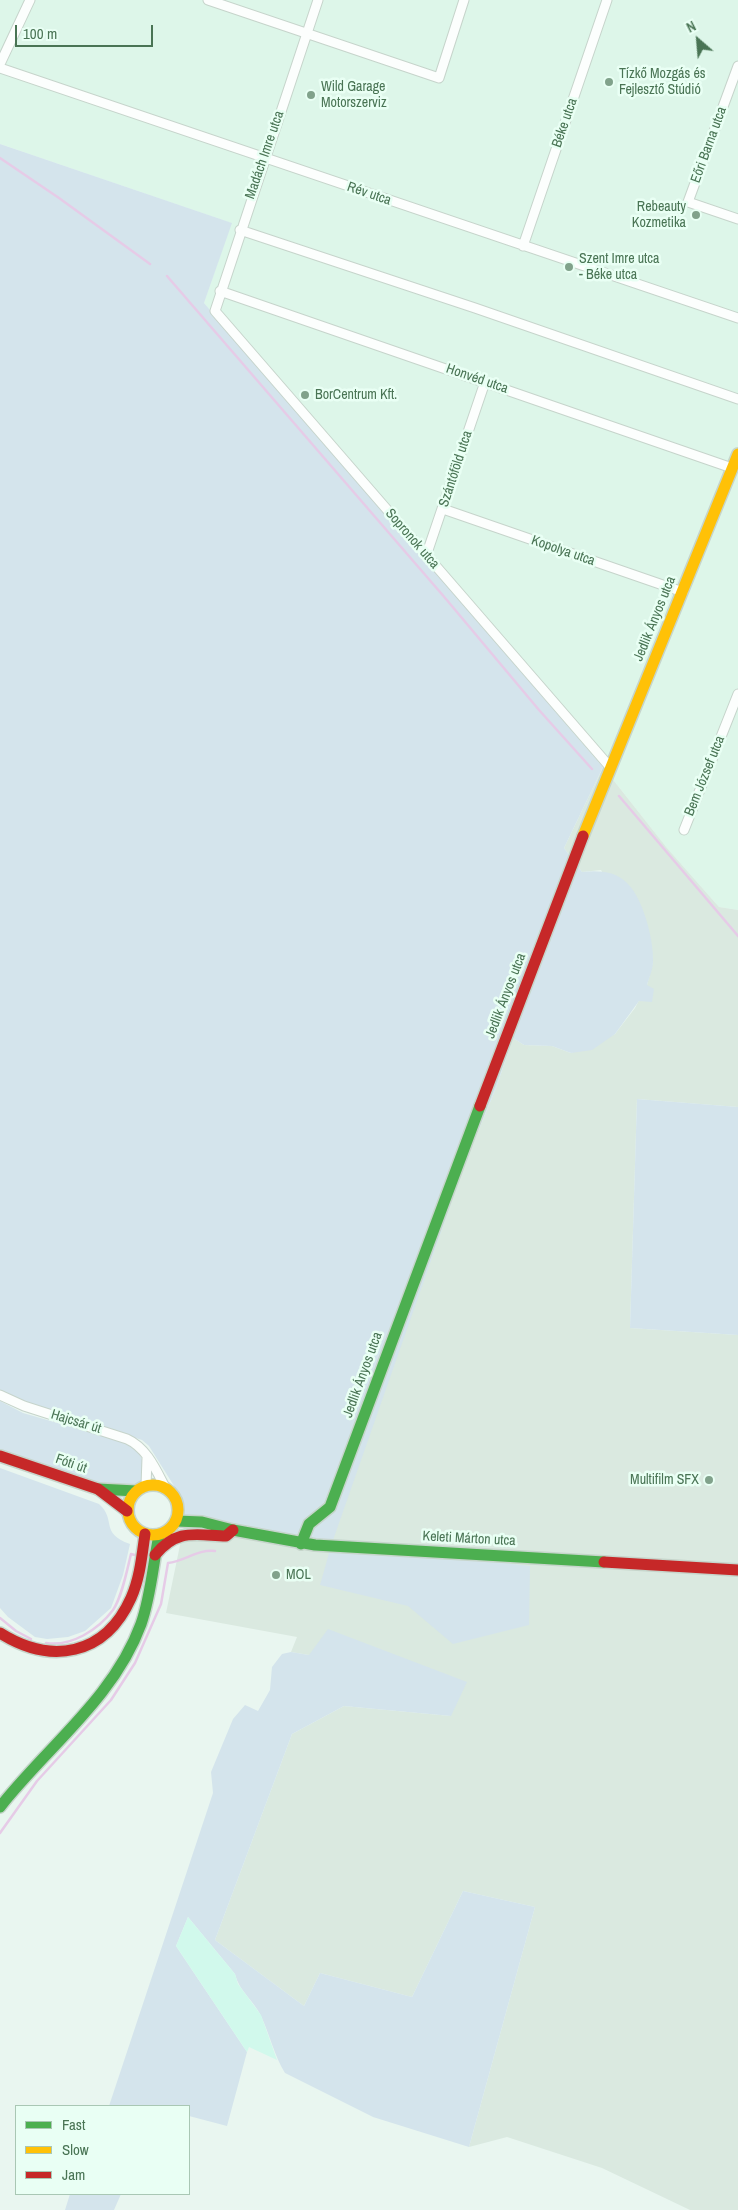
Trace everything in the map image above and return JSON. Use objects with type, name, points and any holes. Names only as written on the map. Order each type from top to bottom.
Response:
[{"type":"main road","name":"Jedlik Ányos utca","points":[[301,1544],[309,1524],[325,1513],[330,1507],[436,1222],[610,767],[738,454]]},
{"type":"main road","name":"Fóti út","points":[[0,1456],[98,1489],[127,1511]]},
{"type":"main road","points":[[98,1489],[141,1489],[158,1485],[166,1489],[176,1501],[177,1516],[166,1532],[159,1535],[145,1534],[137,1530],[131,1523],[127,1511],[129,1501],[141,1489]]},
{"type":"main road","name":"Keleti Márton utca","points":[[177,1516],[301,1544],[738,1570]]},
{"type":"main road","points":[[155,1555],[163,1544],[179,1535],[226,1536],[233,1530]]},
{"type":"main road","points":[[0,1633],[15,1644],[44,1652],[67,1652],[84,1647],[100,1639],[115,1626],[131,1600],[136,1585],[145,1534]]},
{"type":"main road","points":[[0,1807],[28,1772],[96,1700],[118,1670],[140,1624],[159,1535]]},
{"type":"street","points":[[0,64],[30,0]]},
{"type":"street","points":[[208,0],[439,78],[464,0]]},
{"type":"street","name":"Madách Imre utca","points":[[215,311],[240,230],[318,0]]},
{"type":"street","name":"Béke utca","points":[[523,246],[607,0]]},
{"type":"street","name":"Eőri Barna utca","points":[[738,66],[688,202],[738,219]]},
{"type":"street","name":"Rév utca","points":[[0,68],[738,318]]},
{"type":"street","points":[[240,230],[475,308],[738,399]]},
{"type":"street","name":"Honvéd utca","points":[[220,291],[732,468]]},
{"type":"street","name":"Sopronok utca","points":[[215,311],[610,767]]},
{"type":"street","name":"Szántóföld utca","points":[[426,556],[485,382]]},
{"type":"street","name":"Kopolya utca","points":[[443,509],[683,592]]},
{"type":"street","name":"Bem József utca","points":[[684,830],[738,694]]},
{"type":"street","name":"Hajcsár út","points":[[0,1394],[24,1406],[127,1439],[137,1444],[147,1456],[166,1489]]},
{"type":"street","points":[[141,1489],[147,1456]]},
{"type":"shaded area","points":[[0,0],[738,0],[738,910],[719,907],[667,848],[603,767],[204,303],[231,223],[0,144]]},
{"type":"shaded area","points":[[0,144],[232,223],[204,303],[603,767],[564,848],[582,872],[611,873],[626,882],[638,898],[652,942],[652,971],[647,985],[654,989],[652,1002],[639,1001],[615,1034],[592,1050],[571,1053],[552,1046],[524,1045],[513,1038],[496,1088],[467,1158],[332,1543],[186,1516],[178,1511],[181,1497],[149,1446],[142,1440],[25,1403],[0,1391]]},
{"type":"shaded area","points":[[603,767],[667,848],[719,907],[738,910],[738,1107],[637,1099],[630,1328],[738,1335],[738,2210],[690,2210],[602,2168],[507,2137],[469,2147],[535,1907],[463,1891],[412,1997],[320,1973],[304,2006],[215,1940],[292,1734],[344,1706],[451,1716],[309,1655],[291,1652],[297,1637],[166,1613],[186,1516],[467,1158],[496,1088],[513,1038],[524,1045],[552,1046],[571,1053],[615,1034],[635,1008],[647,985],[653,962],[601,870],[582,872],[564,848]]},
{"type":"shaded area","points":[[637,1099],[738,1107],[738,1335],[630,1328]]},
{"type":"shaded area","points":[[0,1401],[23,1413],[120,1441],[132,1447],[140,1455],[143,1464],[144,1474],[141,1483],[133,1488],[114,1488],[0,1451]]},
{"type":"shaded area","points":[[0,1468],[99,1504],[107,1515],[111,1531],[121,1540],[130,1544],[123,1575],[111,1608],[85,1631],[68,1637],[47,1639],[35,1637],[8,1617],[0,1608]]},
{"type":"shaded area","points":[[332,1543],[530,1566],[529,1625],[453,1644],[408,1606],[320,1585]]},
{"type":"shaded area","points":[[328,1629],[467,1682],[451,1716],[344,1706],[292,1734],[215,1940],[304,2006],[320,1973],[412,1997],[463,1891],[535,1907],[469,2147],[373,2117],[285,2073],[258,2011],[240,1986],[235,1974],[188,1917],[176,1946],[247,2052],[227,2126],[190,2116],[190,2105],[109,2105],[213,1793],[211,1772],[233,1719],[245,1705],[258,1711],[270,1690],[272,1667],[282,1654],[291,1652],[309,1655]]},
{"type":"shaded area","points":[[70,2195],[121,2195],[114,2210],[65,2210]]},
{"type":"sand","points":[[188,1917],[235,1974],[238,1984],[261,2015],[277,2060],[249,2047],[247,2052],[176,1946]]},
{"type":"waterway","points":[[0,158],[150,264]]},
{"type":"waterway","points":[[167,276],[446,599],[539,710],[592,769]]},
{"type":"waterway","points":[[619,796],[738,936]]},
{"type":"waterway","points":[[0,1833],[37,1781],[111,1700],[135,1663],[161,1604],[168,1563],[197,1553],[215,1551]]},
{"type":"waterway","points":[[46,1643],[55,1644],[74,1640],[100,1624],[116,1605],[131,1554],[135,1555]]},
{"type":"waterway","points":[[0,1618],[16,1631],[31,1639]]},
{"type":"traffic: fast","points":[[301,1544],[309,1524],[330,1507],[480,1106]]},
{"type":"traffic: fast","points":[[98,1489],[136,1491]]},
{"type":"traffic: fast","points":[[176,1521],[202,1522],[233,1530],[315,1545],[604,1562]]},
{"type":"traffic: fast","points":[[0,1807],[97,1699],[129,1651],[141,1624],[150,1591],[159,1535]]},
{"type":"traffic: slow","points":[[583,836],[738,454]]},
{"type":"traffic: slow","points":[[148,1485],[158,1485],[171,1492],[178,1505],[178,1510],[178,1515],[171,1528],[158,1535],[148,1535],[139,1531],[132,1524],[128,1515],[128,1505],[132,1496],[139,1489],[148,1485]]},
{"type":"traffic: jam","points":[[480,1106],[583,836]]},
{"type":"traffic: jam","points":[[0,1456],[98,1489],[127,1511]]},
{"type":"traffic: jam","points":[[155,1555],[163,1546],[179,1537],[196,1534],[226,1536],[233,1530]]},
{"type":"traffic: jam","points":[[0,1633],[19,1643],[38,1649],[57,1651],[75,1649],[92,1643],[107,1632],[120,1617],[131,1598],[139,1574],[145,1534]]},
{"type":"traffic: jam","points":[[604,1562],[738,1570]]},
{"type":"place","name":"Tízkő Mozgás és Fejlesztő Stúdió","points":[[609,82]]},
{"type":"place","name":"Wild Garage Motorszerviz","points":[[311,95]]},
{"type":"place","name":"Rebeauty Kozmetika","points":[[696,215]]},
{"type":"place","name":"Szent Imre utca - Béke utca","points":[[569,267]]},
{"type":"place","name":"BorCentrum Kft.","points":[[305,395]]},
{"type":"place","name":"Multifilm SFX","points":[[709,1480]]},
{"type":"place","name":"MOL","points":[[276,1575]]}]
